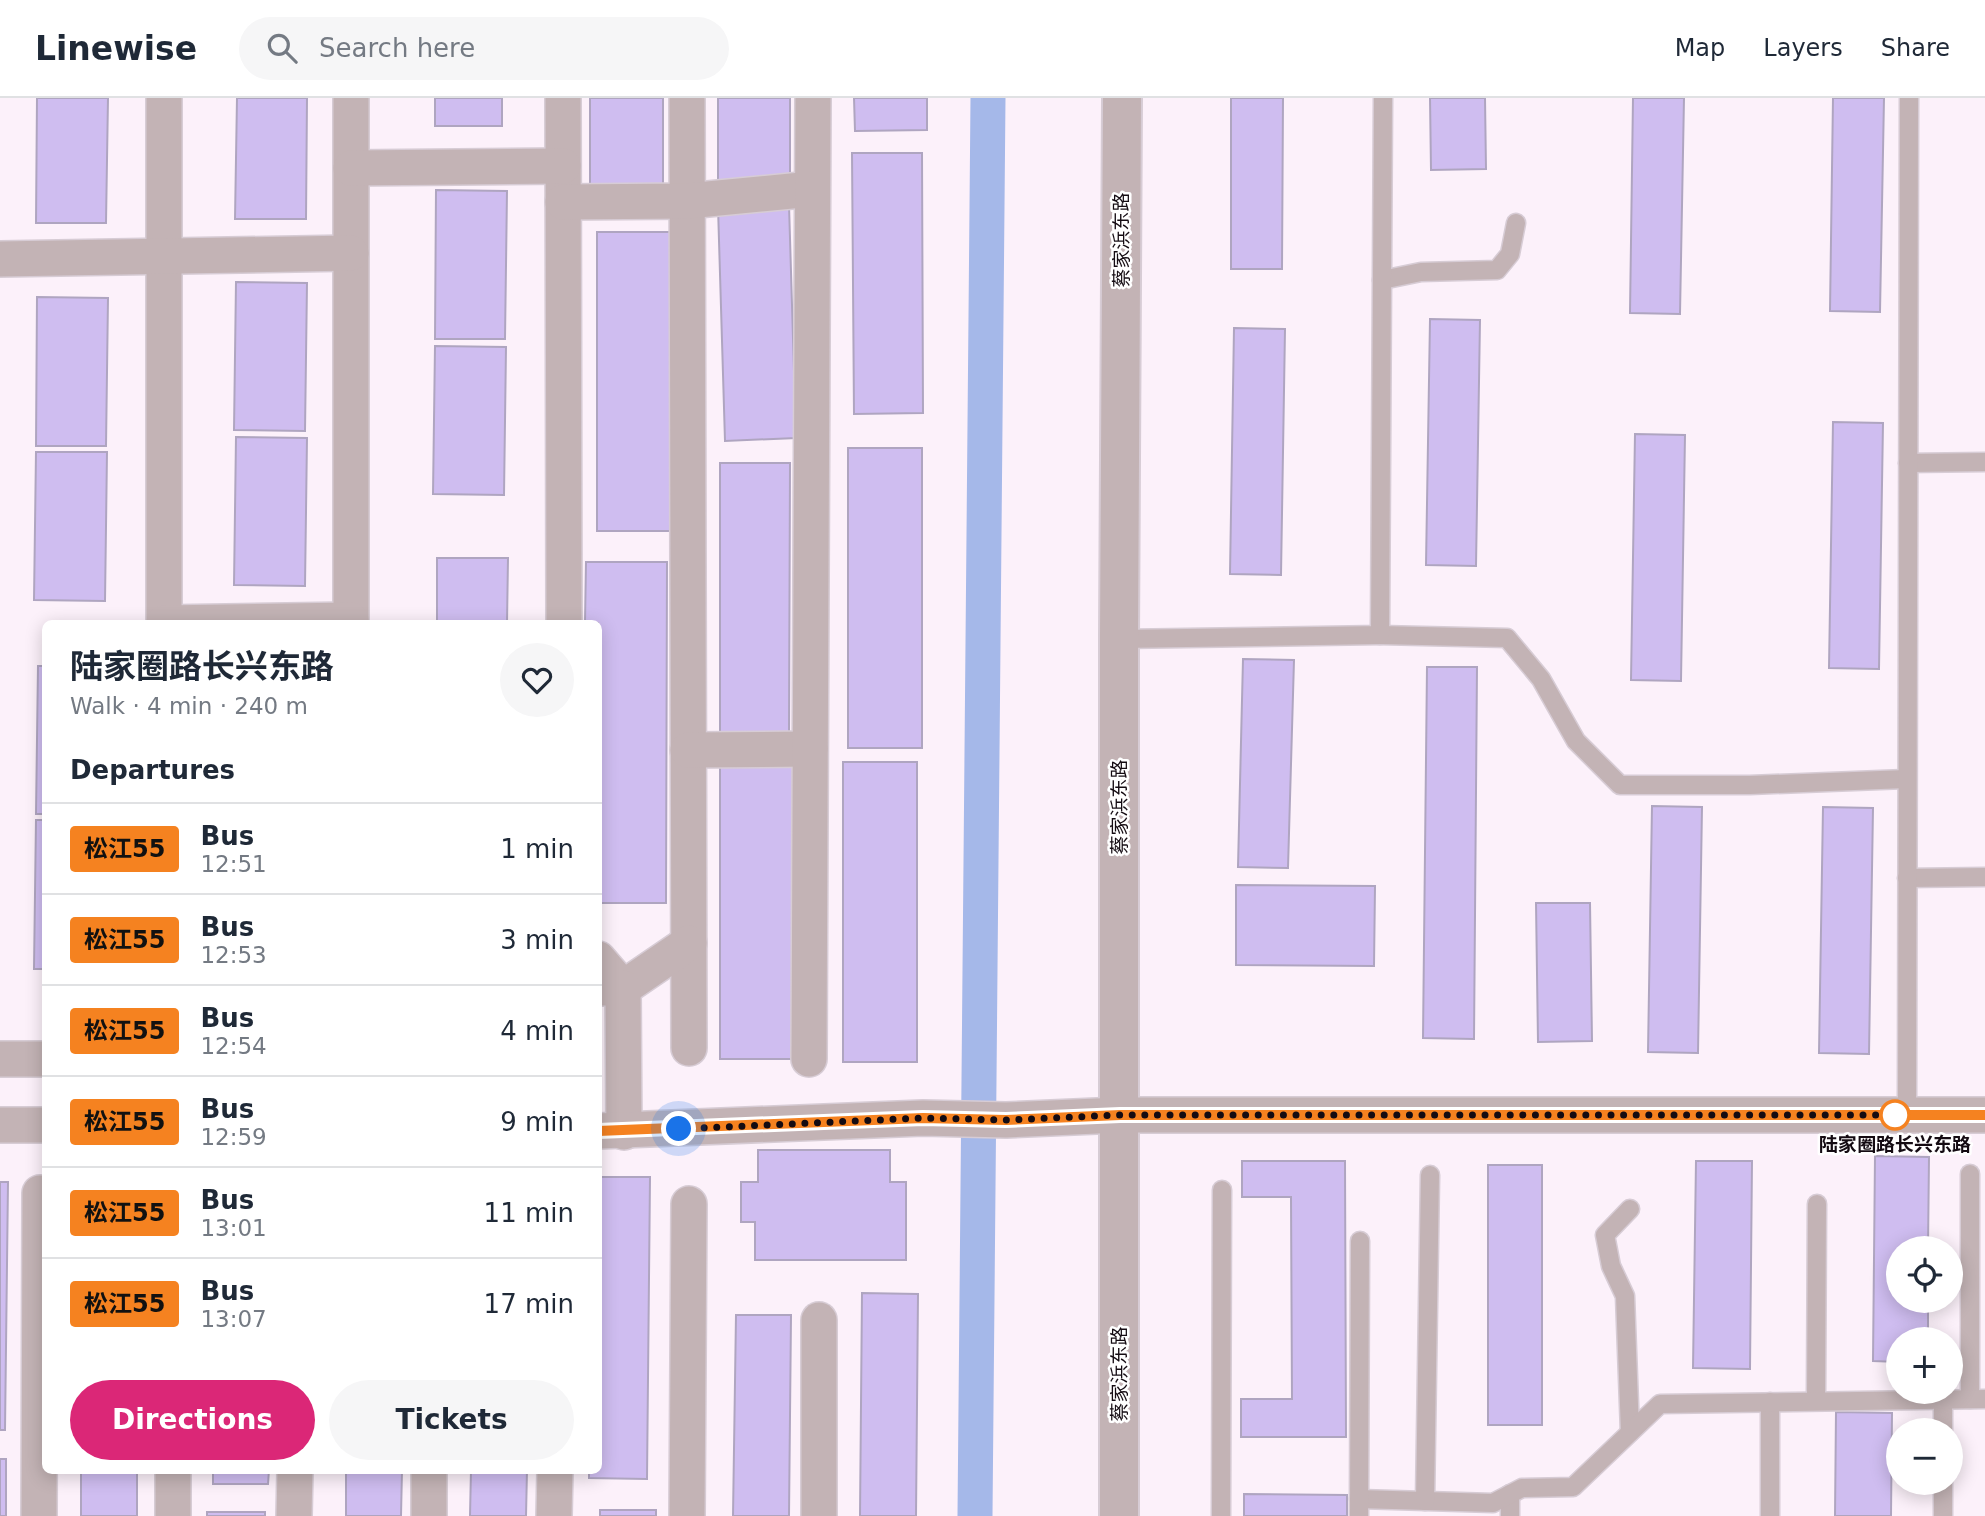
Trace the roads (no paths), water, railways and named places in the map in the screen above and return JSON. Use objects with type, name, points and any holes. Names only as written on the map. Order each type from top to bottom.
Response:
[{"type":"street","points":[[164,98],[164,620]]},
{"type":"street","points":[[351,98],[351,620]]},
{"type":"street","points":[[563,98],[564,620]]},
{"type":"street","points":[[687,98],[688,1048]]},
{"type":"street","points":[[809,1059],[813,98]]},
{"type":"street","name":"蔡家浜东路","points":[[1119,1516],[1122,98]]},
{"type":"street","points":[[351,168],[563,166]]},
{"type":"street","points":[[563,202],[687,201],[812,189]]},
{"type":"street","points":[[0,259],[351,253]]},
{"type":"street","points":[[688,750],[810,749]]},
{"type":"street","points":[[611,988],[688,943]]},
{"type":"street","points":[[602,967],[611,988],[611,1131],[923,1118],[1006,1120],[1120,1115],[1985,1115]]},
{"type":"street","points":[[0,1059],[42,1059]]},
{"type":"street","points":[[0,1125],[42,1125]]},
{"type":"street","points":[[39,1516],[40,1193]]},
{"type":"street","points":[[687,1516],[688,1203]]},
{"type":"street","points":[[819,1320],[819,1516]]},
{"type":"street","points":[[173,1474],[173,1516]]},
{"type":"street","points":[[294,1516],[295,1474]]},
{"type":"street","points":[[429,1474],[429,1516]]},
{"type":"street","points":[[554,1516],[555,1474]]},
{"type":"lane","points":[[1380,635],[1383,98]]},
{"type":"lane","points":[[1907,1115],[1909,98]]},
{"type":"lane","points":[[1381,280],[1421,272],[1497,270],[1510,254],[1516,223]]},
{"type":"lane","points":[[1908,463],[1985,462]]},
{"type":"lane","points":[[1119,639],[1380,635],[1507,638],[1542,679],[1576,741],[1620,785],[1749,785],[1906,779]]},
{"type":"lane","points":[[1907,878],[1985,877]]},
{"type":"lane","points":[[1970,1174],[1978,1399]]},
{"type":"lane","points":[[1425,1501],[1430,1175]]},
{"type":"lane","points":[[1221,1516],[1222,1189]]},
{"type":"lane","points":[[1816,1401],[1817,1203]]},
{"type":"lane","points":[[1630,1209],[1605,1235],[1611,1266],[1625,1296],[1630,1432]]},
{"type":"lane","points":[[1360,1241],[1359,1508],[1425,1501],[1493,1503],[1522,1488],[1573,1487],[1660,1404],[1886,1400]]},
{"type":"lane","points":[[1770,1402],[1770,1516]]},
{"type":"lane","points":[[1510,1494],[1510,1516]]},
{"type":"lane","points":[[1943,1495],[1943,1516]]},
{"type":"waterway","points":[[975,1516],[988,98]]},
{"type":"place","name":"陆家圈路长兴东路","points":[[1895,1115]]}]
